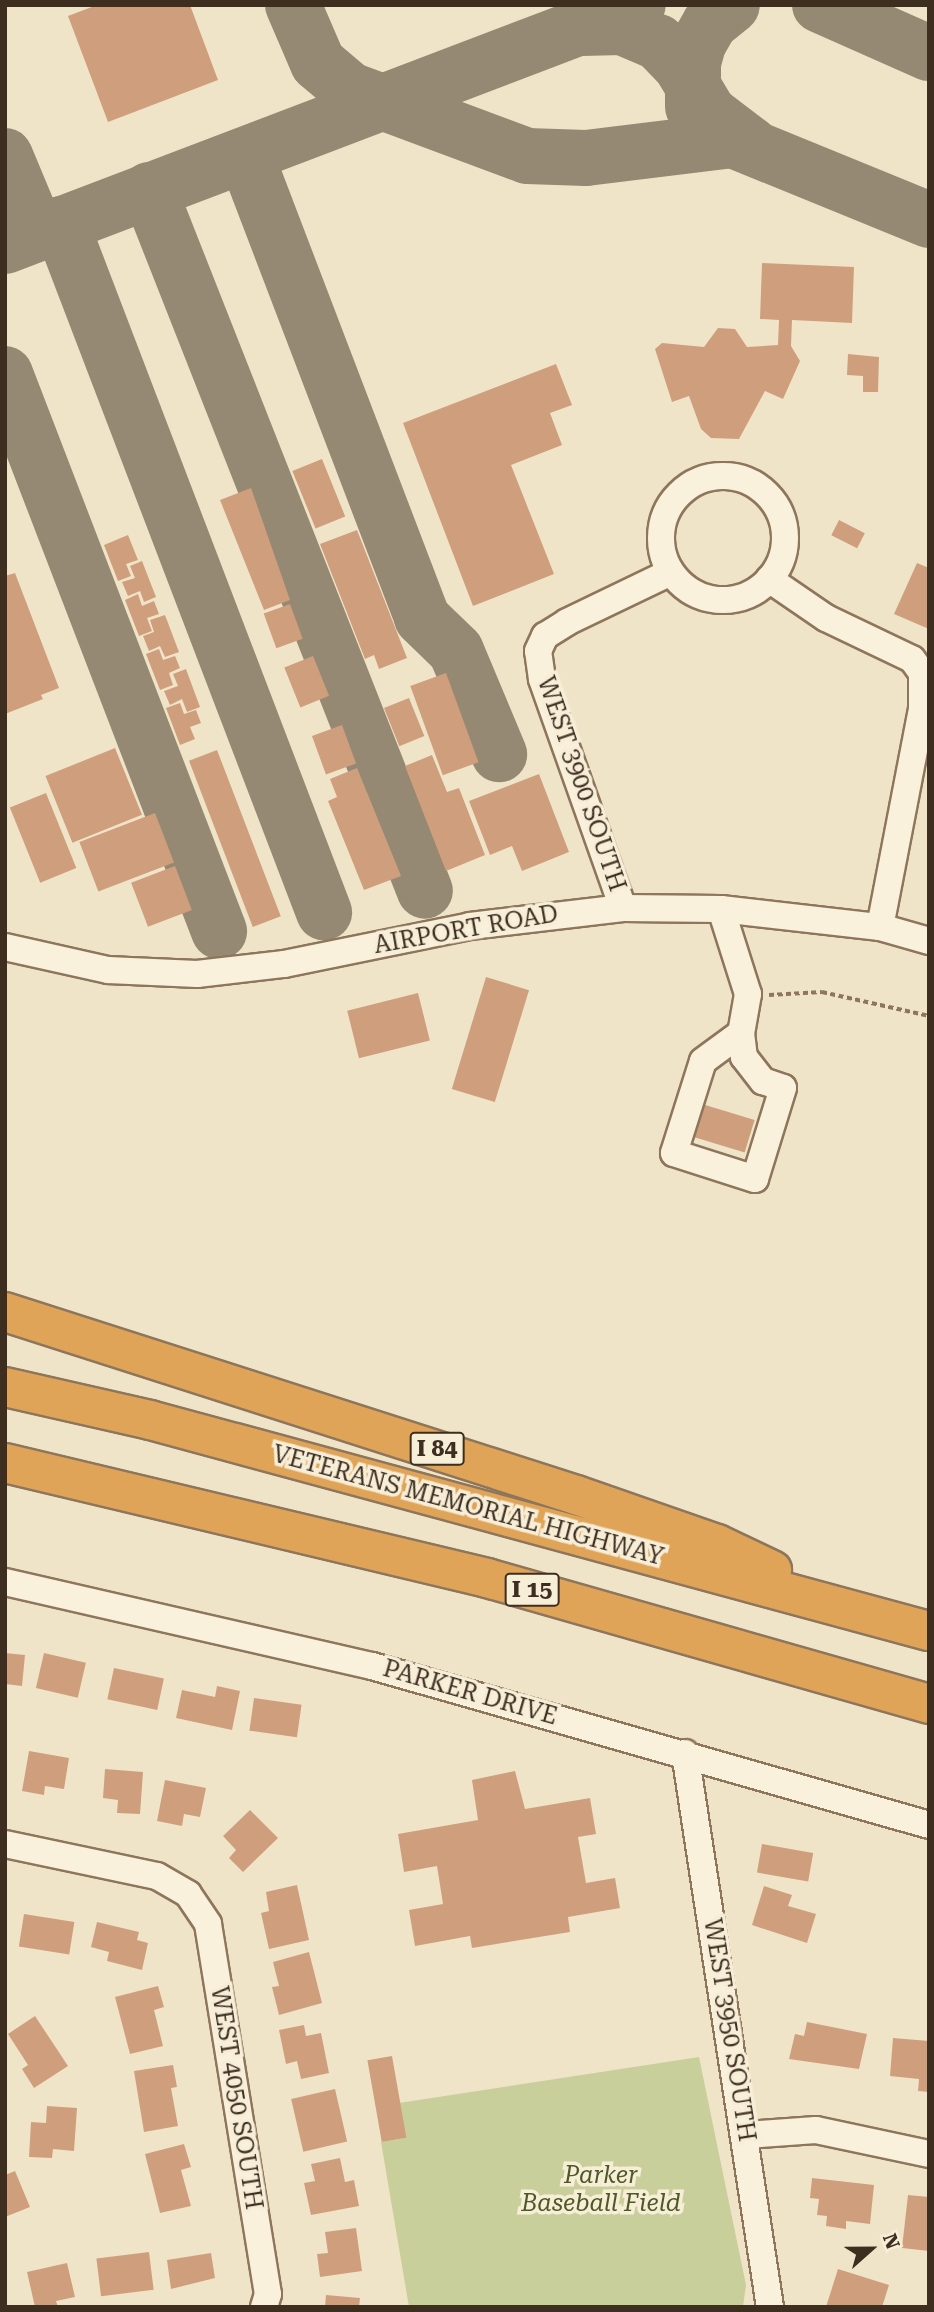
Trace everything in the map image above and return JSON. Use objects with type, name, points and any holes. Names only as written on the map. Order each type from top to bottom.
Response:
[{"type":"highway","name":"I 84","points":[[5,1312],[691,1535],[859,1611]]},
{"type":"highway","name":"VETERANS MEMORIAL HIGHWAY","points":[[5,1387],[150,1420],[929,1631]]},
{"type":"highway","name":"I 15","points":[[5,1462],[487,1578],[929,1704]]},
{"type":"street","points":[[721,475],[757,486],[780,514],[784,549],[769,579],[754,591],[718,600],[683,586],[671,572],[661,541],[671,502],[686,487],[721,475]]},
{"type":"street","name":"WEST 3900 SOUTH","points":[[623,908],[541,679],[538,651],[545,636],[567,622],[671,572]]},
{"type":"street","points":[[769,579],[826,618],[912,659],[922,673],[922,709],[880,927]]},
{"type":"street","name":"AIRPORT ROAD","points":[[5,947],[108,970],[197,974],[284,964],[470,926],[623,908],[721,909],[880,927],[929,941]]},
{"type":"street","points":[[721,909],[748,994],[741,1033],[744,1057],[763,1081],[783,1088],[755,1179],[674,1153],[703,1061],[741,1033]]},
{"type":"street","name":"PARKER DRIVE","points":[[5,1582],[372,1666],[685,1753],[929,1825]]},
{"type":"street","name":"WEST 3950 SOUTH","points":[[685,1753],[746,2135],[770,2307]]},
{"type":"street","name":"WEST 4050 SOUTH","points":[[5,1844],[157,1875],[188,1895],[208,1924],[268,2294],[264,2307]]},
{"type":"street","points":[[746,2135],[816,2130],[929,2154]]},
{"type":"path","points":[[748,994],[822,992],[929,1016]]},
{"type":"green space","name":"Parker Baseball Field","points":[[699,2057],[746,2285],[743,2307],[409,2307],[381,2142],[405,2138],[399,2103]]},
{"type":"building","points":[[97,5],[190,5],[218,80],[108,122],[68,16]]},
{"type":"building","points":[[762,263],[854,267],[852,323],[792,320],[791,346],[800,361],[783,399],[765,391],[739,439],[711,438],[701,429],[689,396],[672,402],[655,349],[662,343],[704,347],[718,328],[735,329],[747,347],[778,345],[779,320],[760,319]]},
{"type":"building","points":[[848,354],[879,357],[878,392],[863,392],[863,376],[847,375]]},
{"type":"building","points":[[556,364],[572,405],[550,413],[562,445],[511,465],[554,574],[473,606],[403,423]]},
{"type":"building","points":[[322,459],[345,516],[316,528],[292,471]]},
{"type":"building","points":[[251,488],[290,600],[264,610],[220,500]]},
{"type":"building","points":[[839,520],[865,533],[857,548],[831,535]]},
{"type":"building","points":[[357,530],[407,658],[379,669],[374,655],[365,659],[320,544]]},
{"type":"building","points":[[128,535],[138,560],[126,564],[131,576],[118,581],[104,545]]},
{"type":"building","points":[[142,561],[156,597],[144,602],[140,591],[128,596],[122,582],[135,578],[130,566]]},
{"type":"building","points":[[917,563],[929,568],[929,629],[894,614]]},
{"type":"building","points":[[15,573],[59,688],[41,695],[43,699],[5,714],[5,576]]},
{"type":"building","points":[[138,594],[142,606],[154,601],[159,614],[147,618],[152,631],[139,636],[125,600]]},
{"type":"building","points":[[290,604],[303,639],[276,648],[264,614]]},
{"type":"building","points":[[165,615],[179,652],[165,657],[160,646],[149,651],[143,636],[154,632],[150,620]]},
{"type":"building","points":[[159,649],[163,660],[175,656],[180,668],[169,673],[173,685],[160,690],[146,654]]},
{"type":"building","points":[[313,656],[329,696],[300,707],[284,668]]},
{"type":"building","points":[[186,669],[200,707],[187,712],[182,699],[170,705],[164,691],[178,686],[173,674]]},
{"type":"building","points":[[446,673],[478,762],[443,775],[410,686]]},
{"type":"building","points":[[409,698],[424,736],[399,746],[384,708]]},
{"type":"building","points":[[180,703],[184,714],[196,710],[201,723],[190,727],[195,739],[180,745],[166,708]]},
{"type":"building","points":[[342,725],[356,764],[326,774],[312,736]]},
{"type":"building","points":[[115,748],[142,815],[72,843],[45,776]]},
{"type":"building","points":[[217,750],[281,916],[253,927],[189,761]]},
{"type":"building","points":[[432,755],[447,792],[459,788],[485,855],[446,871],[405,766]]},
{"type":"building","points":[[357,768],[401,876],[364,890],[328,801],[337,797],[330,779]]},
{"type":"building","points":[[539,774],[569,852],[522,871],[512,846],[490,855],[469,801]]},
{"type":"building","points":[[46,793],[76,868],[40,883],[10,808]]},
{"type":"building","points":[[155,813],[174,862],[98,892],[79,842]]},
{"type":"building","points":[[175,866],[192,910],[148,927],[131,883]]},
{"type":"building","points":[[486,977],[529,990],[495,1102],[452,1089]]},
{"type":"building","points":[[418,993],[430,1041],[359,1058],[347,1011]]},
{"type":"building","points":[[702,1104],[755,1120],[745,1153],[692,1137]]},
{"type":"building","points":[[5,1653],[25,1655],[22,1686],[5,1684]]},
{"type":"building","points":[[44,1653],[86,1663],[78,1698],[36,1688]]},
{"type":"building","points":[[114,1668],[164,1679],[157,1710],[107,1699]]},
{"type":"building","points":[[217,1686],[240,1691],[232,1730],[176,1718],[182,1690],[215,1697]]},
{"type":"building","points":[[254,1698],[302,1705],[297,1737],[249,1731]]},
{"type":"building","points":[[29,1751],[69,1758],[64,1789],[45,1786],[44,1795],[22,1791]]},
{"type":"building","points":[[105,1769],[143,1772],[140,1814],[117,1813],[118,1800],[103,1798]]},
{"type":"building","points":[[515,1771],[525,1809],[590,1798],[596,1834],[578,1837],[586,1883],[615,1878],[620,1908],[568,1917],[570,1932],[472,1948],[470,1936],[415,1946],[409,1910],[443,1904],[437,1866],[404,1872],[398,1834],[478,1820],[472,1780]]},
{"type":"building","points":[[165,1780],[206,1788],[200,1817],[184,1814],[182,1826],[157,1821]]},
{"type":"building","points":[[250,1810],[278,1838],[243,1872],[229,1858],[236,1850],[223,1836]]},
{"type":"building","points":[[762,1844],[813,1853],[808,1882],[757,1873]]},
{"type":"building","points":[[297,1885],[309,1940],[269,1949],[261,1913],[269,1911],[266,1892]]},
{"type":"building","points":[[764,1886],[792,1895],[788,1906],[816,1914],[807,1943],[752,1925]]},
{"type":"building","points":[[24,1914],[74,1922],[69,1955],[19,1947]]},
{"type":"building","points":[[97,1922],[139,1932],[137,1940],[148,1943],[142,1970],[107,1961],[109,1952],[91,1947]]},
{"type":"building","points":[[309,1952],[322,2003],[279,2015],[272,1987],[279,1986],[273,1962]]},
{"type":"building","points":[[158,1986],[164,2007],[154,2010],[163,2046],[130,2054],[115,1997]]},
{"type":"building","points":[[35,2016],[68,2066],[34,2088],[22,2069],[28,2065],[8,2034]]},
{"type":"building","points":[[807,2022],[867,2034],[859,2069],[789,2059],[795,2034],[804,2036]]},
{"type":"building","points":[[304,2025],[306,2036],[321,2033],[329,2073],[301,2079],[297,2061],[286,2064],[279,2030]]},
{"type":"building","points":[[893,2038],[929,2041],[929,2092],[918,2091],[919,2079],[890,2076]]},
{"type":"building","points":[[392,2056],[406,2138],[382,2142],[367,2060]]},
{"type":"building","points":[[173,2065],[177,2087],[171,2088],[178,2126],[144,2132],[134,2071]]},
{"type":"building","points":[[335,2089],[347,2142],[303,2152],[291,2099]]},
{"type":"building","points":[[47,2106],[77,2108],[74,2151],[53,2149],[52,2158],[29,2157],[31,2122],[46,2123]]},
{"type":"building","points":[[184,2144],[191,2167],[181,2170],[191,2206],[160,2213],[145,2154]]},
{"type":"building","points":[[340,2158],[345,2182],[354,2180],[359,2206],[311,2215],[304,2183],[315,2181],[311,2164]]},
{"type":"building","points":[[15,2171],[30,2207],[5,2217],[5,2175]]},
{"type":"building","points":[[812,2178],[874,2185],[870,2224],[846,2221],[846,2229],[826,2226],[827,2216],[817,2215],[819,2199],[810,2198]]},
{"type":"building","points":[[908,2195],[929,2197],[929,2251],[902,2248]]},
{"type":"building","points":[[356,2228],[362,2271],[320,2277],[317,2254],[328,2253],[325,2232]]},
{"type":"building","points":[[149,2252],[154,2290],[101,2296],[96,2258]]},
{"type":"building","points":[[211,2253],[215,2278],[171,2289],[167,2260]]},
{"type":"building","points":[[67,2263],[75,2297],[56,2301],[58,2307],[35,2307],[27,2272]]},
{"type":"building","points":[[838,2269],[889,2285],[882,2307],[826,2307]]},
{"type":"building","points":[[326,2295],[360,2298],[359,2307],[325,2307]]},
{"type":"taxiway","points":[[293,5],[318,63],[350,90],[527,156],[586,158],[733,140],[929,220]]},
{"type":"taxiway","points":[[5,246],[638,5]]},
{"type":"taxiway","points":[[693,107],[693,63],[698,44],[710,23],[732,5]]},
{"type":"taxiway","points":[[820,5],[929,53]]},
{"type":"taxiway","points":[[582,28],[622,27],[658,42],[681,66],[709,113],[751,145]]},
{"type":"taxiway","points":[[5,156],[37,233]]},
{"type":"taxiway","points":[[246,156],[422,618],[456,651],[499,754]]},
{"type":"taxiway","points":[[149,190],[425,891]]},
{"type":"taxiway","points":[[61,224],[324,912]]},
{"type":"taxiway","points":[[5,374],[219,931]]}]
